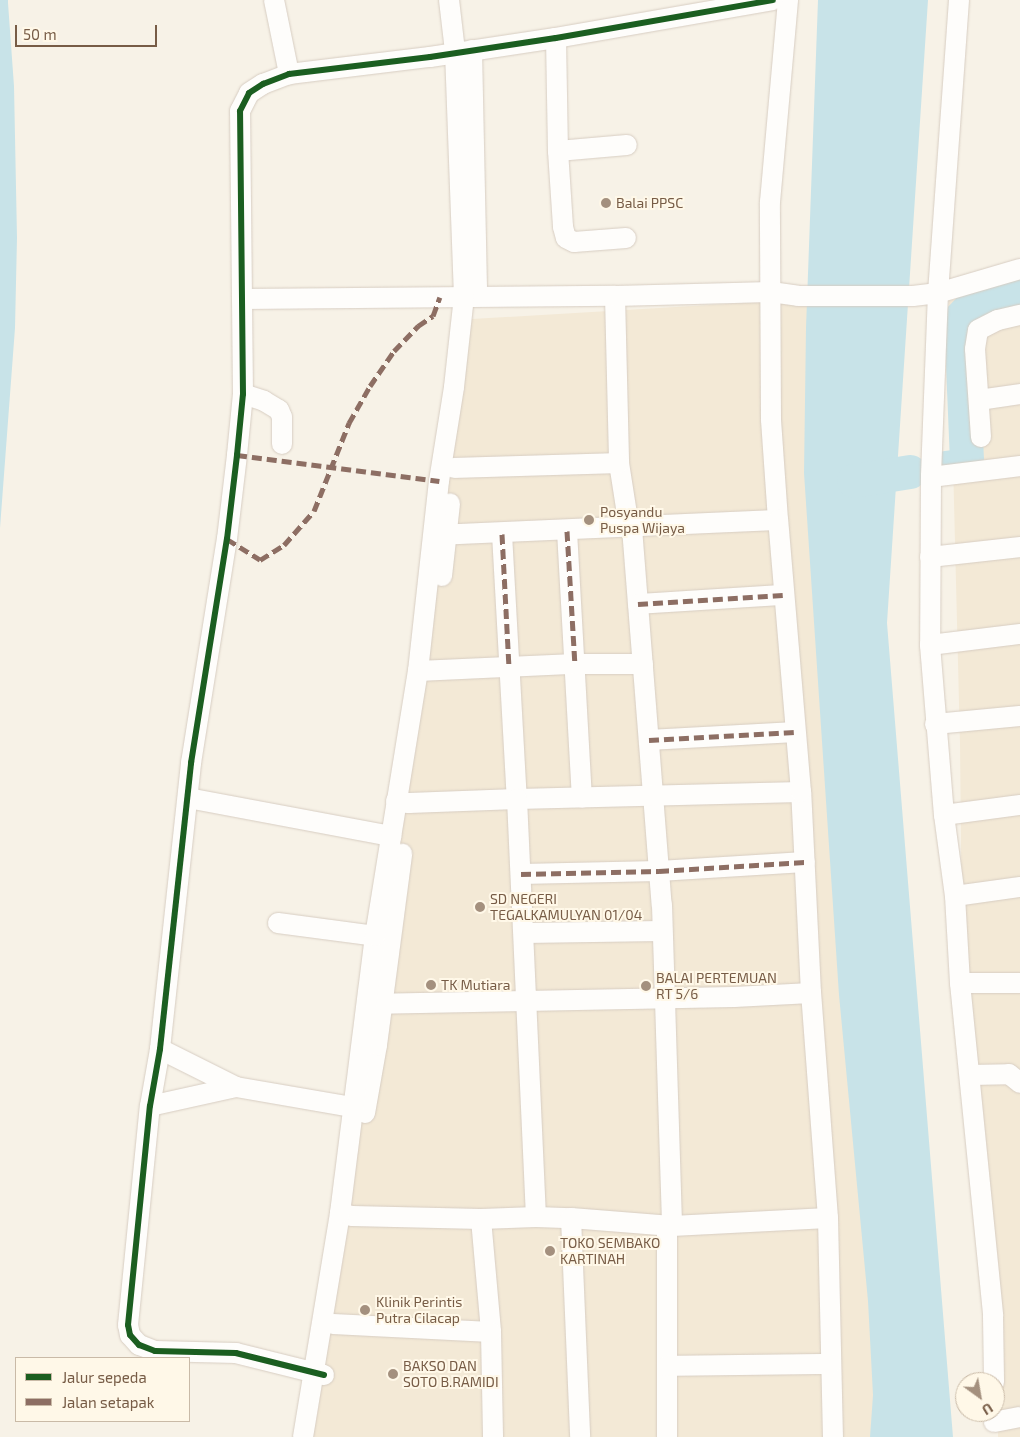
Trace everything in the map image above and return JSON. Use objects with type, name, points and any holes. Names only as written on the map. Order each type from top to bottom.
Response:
[{"type":"street","points":[[274,0],[289,74]]},
{"type":"street","points":[[303,1437],[333,1324],[359,1109],[403,802],[424,671],[470,297],[464,51],[449,0]]},
{"type":"street","points":[[319,1374],[236,1353],[155,1351],[139,1345],[130,1335],[128,1324],[150,1106],[160,1049],[191,762],[227,540],[243,394],[240,111],[249,93],[263,84],[289,74],[430,57],[556,38],[773,0]]},
{"type":"street","points":[[788,0],[770,202],[771,420],[783,595],[801,792],[811,993],[828,1218],[833,1437]]},
{"type":"street","points":[[959,0],[938,293],[931,477],[930,645],[935,724],[944,815],[955,896],[960,983],[993,1316],[994,1372]]},
{"type":"street","points":[[556,38],[558,151],[563,227],[566,238],[574,242],[626,238]]},
{"type":"street","points":[[558,151],[627,145]]},
{"type":"street","points":[[242,299],[615,296],[771,292],[798,296],[913,296],[938,293],[1020,269]]},
{"type":"street","points":[[615,296],[619,463],[627,514],[632,528],[662,931],[670,1226],[667,1366],[668,1437]]},
{"type":"street","points":[[981,437],[975,349],[978,330],[998,320],[1020,315]]},
{"type":"street","points":[[243,394],[264,401],[279,410],[282,418],[282,444]]},
{"type":"street","points":[[979,400],[1020,394]]},
{"type":"street","points":[[440,536],[454,468],[453,429]]},
{"type":"street","points":[[454,468],[619,463]]},
{"type":"street","points":[[931,477],[1020,466]]},
{"type":"street","points":[[440,536],[778,520]]},
{"type":"street","points":[[567,531],[582,798]]},
{"type":"street","points":[[502,534],[528,999],[536,1216]]},
{"type":"street","points":[[930,557],[1020,548]]},
{"type":"street","points":[[638,604],[783,595]]},
{"type":"street","points":[[930,645],[1020,634]]},
{"type":"street","points":[[424,671],[575,664],[643,664]]},
{"type":"street","points":[[935,724],[1020,716]]},
{"type":"street","points":[[649,740],[795,732]]},
{"type":"street","points":[[403,802],[801,792]]},
{"type":"street","points":[[188,798],[391,836]]},
{"type":"street","points":[[374,1004],[375,936],[391,836],[403,802]]},
{"type":"street","points":[[944,815],[1020,805]]},
{"type":"street","points":[[521,874],[659,871],[805,862]]},
{"type":"street","points":[[955,896],[1020,887]]},
{"type":"street","points":[[278,923],[375,936]]},
{"type":"street","points":[[524,934],[662,931]]},
{"type":"street","points":[[960,983],[1020,983]]},
{"type":"street","points":[[374,1004],[811,993]]},
{"type":"street","points":[[160,1049],[236,1087],[359,1109]]},
{"type":"street","points":[[970,1075],[1009,1074],[1020,1084]]},
{"type":"street","points":[[150,1106],[236,1087]]},
{"type":"street","points":[[346,1214],[481,1220],[536,1216],[670,1226],[828,1218]]},
{"type":"street","points":[[314,1437],[319,1374],[346,1214]]},
{"type":"street","points":[[571,1218],[580,1437]]},
{"type":"street","points":[[481,1220],[491,1332],[493,1437]]},
{"type":"street","points":[[333,1324],[491,1332]]},
{"type":"street","points":[[667,1366],[831,1364]]},
{"type":"street","points":[[993,1424],[1020,1417]]},
{"type":"shaded area","points":[[1020,282],[1020,1437],[998,1437],[998,1422],[1005,1422],[1005,1372],[998,1372],[998,1347],[962,938],[960,743],[949,301]]},
{"type":"shaded area","points":[[829,298],[876,1437],[303,1437],[472,319]]},
{"type":"water","points":[[0,0],[8,0],[14,86],[17,238],[15,328],[0,528]]},
{"type":"water","points":[[818,0],[928,0],[887,623],[953,1437],[870,1437],[873,1395],[868,1301],[839,995],[804,473],[806,328]]},
{"type":"waterway","points":[[945,468],[962,466],[967,461],[961,318],[973,305],[1020,293]]},
{"type":"waterway","points":[[854,481],[910,472]]},
{"type":"marked path","points":[[227,539],[260,560],[284,545],[314,511],[349,423],[370,386],[394,351],[418,326],[433,316],[440,297]]},
{"type":"marked path","points":[[237,455],[439,481]]},
{"type":"marked path","points":[[567,531],[575,664]]},
{"type":"marked path","points":[[502,534],[509,668]]},
{"type":"marked path","points":[[638,604],[783,595]]},
{"type":"marked path","points":[[649,740],[795,732]]},
{"type":"marked path","points":[[521,874],[659,871],[805,862]]},
{"type":"cycle path","points":[[324,1375],[236,1353],[155,1351],[139,1345],[130,1335],[128,1325],[150,1106],[160,1049],[191,763],[227,539],[243,394],[240,111],[249,93],[263,84],[289,74],[430,57],[556,38],[773,0]]},
{"type":"place","name":"Balai PPSC","points":[[606,203]]},
{"type":"place","name":"Posyandu Puspa Wijaya","points":[[589,520]]},
{"type":"place","name":"SD NEGERI TEGALKAMULYAN 01/04","points":[[480,907]]},
{"type":"place","name":"TK Mutiara","points":[[431,985]]},
{"type":"place","name":"BALAI PERTEMUAN RT 5/6","points":[[646,986]]},
{"type":"place","name":"TOKO SEMBAKO KARTINAH","points":[[550,1251]]},
{"type":"place","name":"Klinik Perintis Putra Cilacap","points":[[365,1310]]},
{"type":"place","name":"BAKSO DAN SOTO B.RAMIDI","points":[[393,1374]]}]
